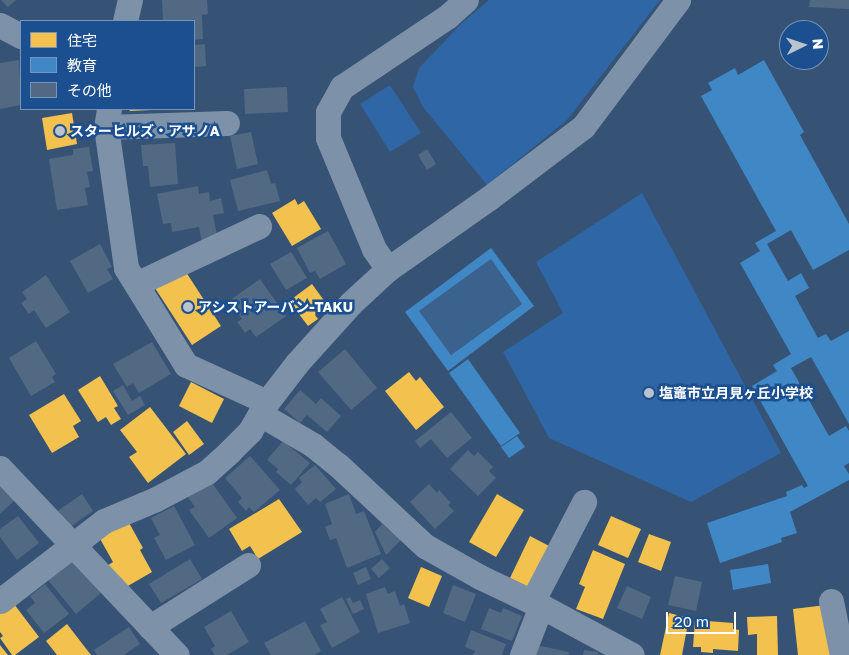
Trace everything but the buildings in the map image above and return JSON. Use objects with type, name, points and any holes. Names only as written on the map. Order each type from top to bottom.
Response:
[{"type":"street","points":[[125,20],[130,0]]},
{"type":"street","points":[[388,269],[374,249],[328,138],[328,112],[342,87],[448,16],[466,0]]},
{"type":"street","points":[[0,601],[104,521],[156,499],[207,472],[250,431],[264,408],[297,363],[352,303],[388,269],[489,198],[583,127],[678,0]]},
{"type":"street","points":[[0,25],[20,35]]},
{"type":"street","points":[[227,122],[107,118],[126,268],[186,365],[264,408],[313,445],[338,465],[425,546],[480,577],[537,604],[632,655]]},
{"type":"street","points":[[136,284],[259,226]]},
{"type":"street","points":[[0,468],[176,655]]},
{"type":"street","points":[[522,655],[537,604],[584,502]]},
{"type":"street","points":[[150,627],[248,565]]},
{"type":"street","points":[[831,601],[842,655]]},
{"type":"shaded area","points":[[489,0],[660,0],[567,120],[487,185],[423,107],[413,87],[419,68],[461,24]]},
{"type":"shaded area","points":[[390,85],[421,133],[390,152],[360,104]]},
{"type":"shaded area","points":[[642,193],[781,453],[691,502],[549,438],[503,352],[563,313],[536,262]]},
{"type":"shaded area","points":[[491,259],[522,304],[451,355],[419,311]]},
{"type":"place","name":"スターヒルズ・アサノA","points":[[60,131]]},
{"type":"place","name":"アシストアーバン-TAKU","points":[[188,307]]},
{"type":"place","name":"塩竈市立月見ヶ丘小学校","points":[[649,393]]}]
